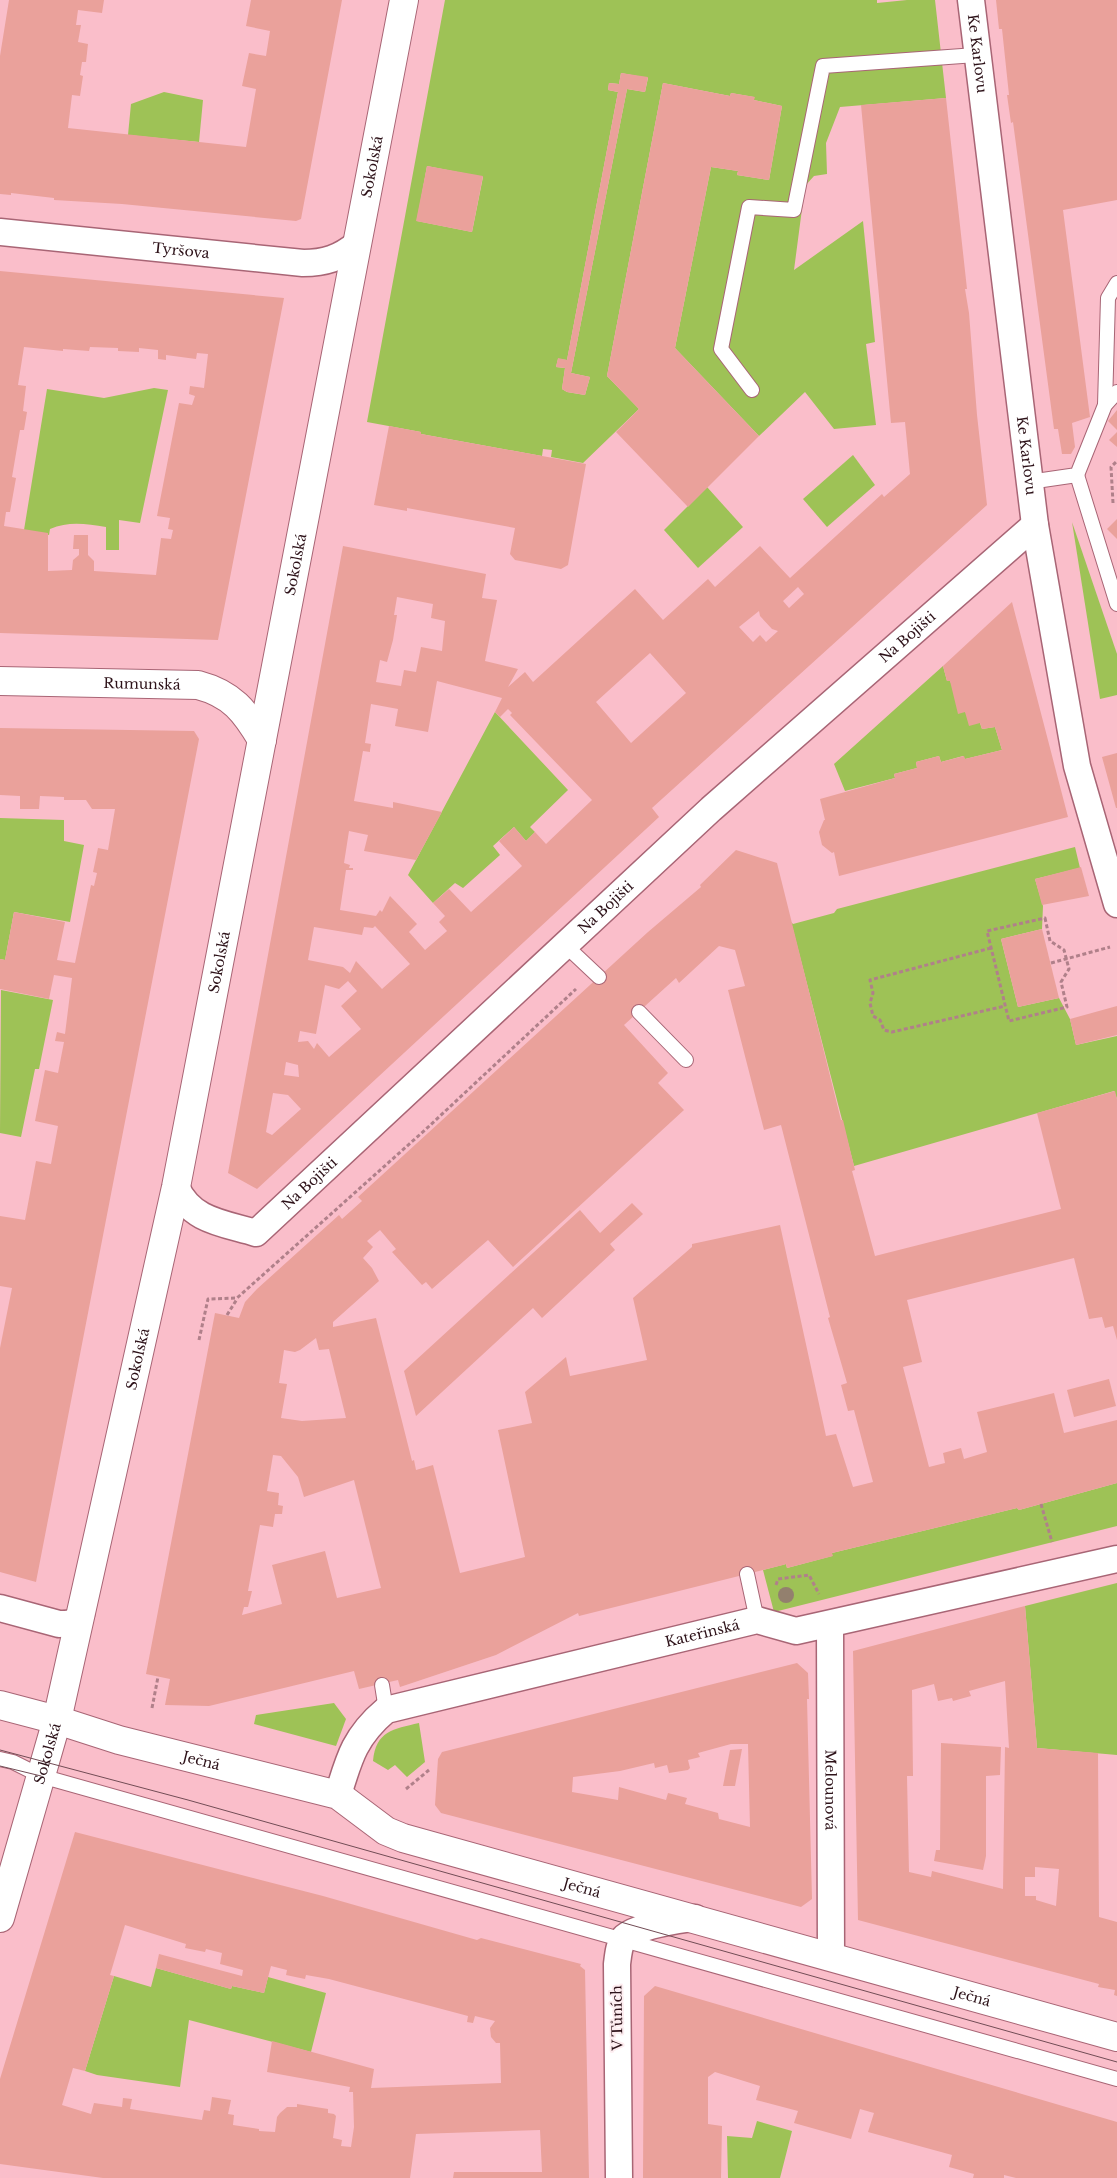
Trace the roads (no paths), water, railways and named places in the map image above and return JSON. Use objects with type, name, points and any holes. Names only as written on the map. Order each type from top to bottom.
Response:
[{"type":"main road","name":"Sokolská","points":[[0,1914],[57,1720],[176,1187],[404,0]]},
{"type":"main road","name":"Rumunská","points":[[0,681],[198,685],[221,693],[236,703],[248,716],[262,740]]},
{"type":"main road","name":"Ječná","points":[[0,1705],[57,1720],[118,1740],[338,1796],[386,1831],[404,1838],[698,1918],[1117,2037]]},
{"type":"street","name":"Ke Karlovu","points":[[971,0],[976,55],[1035,525],[1077,766],[1117,904]]},
{"type":"street","name":"Tyršova","points":[[0,232],[303,263],[319,263],[334,260],[357,244]]},
{"type":"street","name":"Na Bojišti","points":[[176,1187],[181,1200],[200,1216],[256,1233],[710,810],[1035,525]]},
{"type":"street","name":"Kateřinská","points":[[338,1796],[349,1758],[369,1725],[386,1710],[757,1620],[796,1631],[830,1625],[1117,1559]]},
{"type":"street","points":[[0,1608],[59,1624],[69,1624],[78,1620],[80,1614]]},
{"type":"street","name":"Melounová","points":[[830,1625],[831,1956]]},
{"type":"street","points":[[622,1939],[643,1929],[678,1919],[698,1918]]},
{"type":"street","name":"V Tůních","points":[[619,2178],[617,1964],[622,1939]]},
{"type":"lane","points":[[752,390],[721,349],[749,207],[794,210],[823,66],[976,55]]},
{"type":"lane","points":[[1117,283],[1108,298],[1105,405],[1077,475],[1117,604]]},
{"type":"lane","points":[[1105,405],[1117,392]]},
{"type":"lane","points":[[1029,482],[1077,475]]},
{"type":"lane","points":[[1104,564],[1117,574]]},
{"type":"lane","points":[[565,945],[596,975]]},
{"type":"lane","points":[[639,1012],[686,1060]]},
{"type":"lane","points":[[747,1574],[757,1620]]},
{"type":"lane","points":[[382,1685],[386,1710]]},
{"type":"lane","points":[[6,1760],[41,1776],[1117,2079]]},
{"type":"tram line","points":[[0,1750],[188,1800],[1117,2062]]},
{"type":"tram line","points":[[0,1766],[41,1776]]}]
